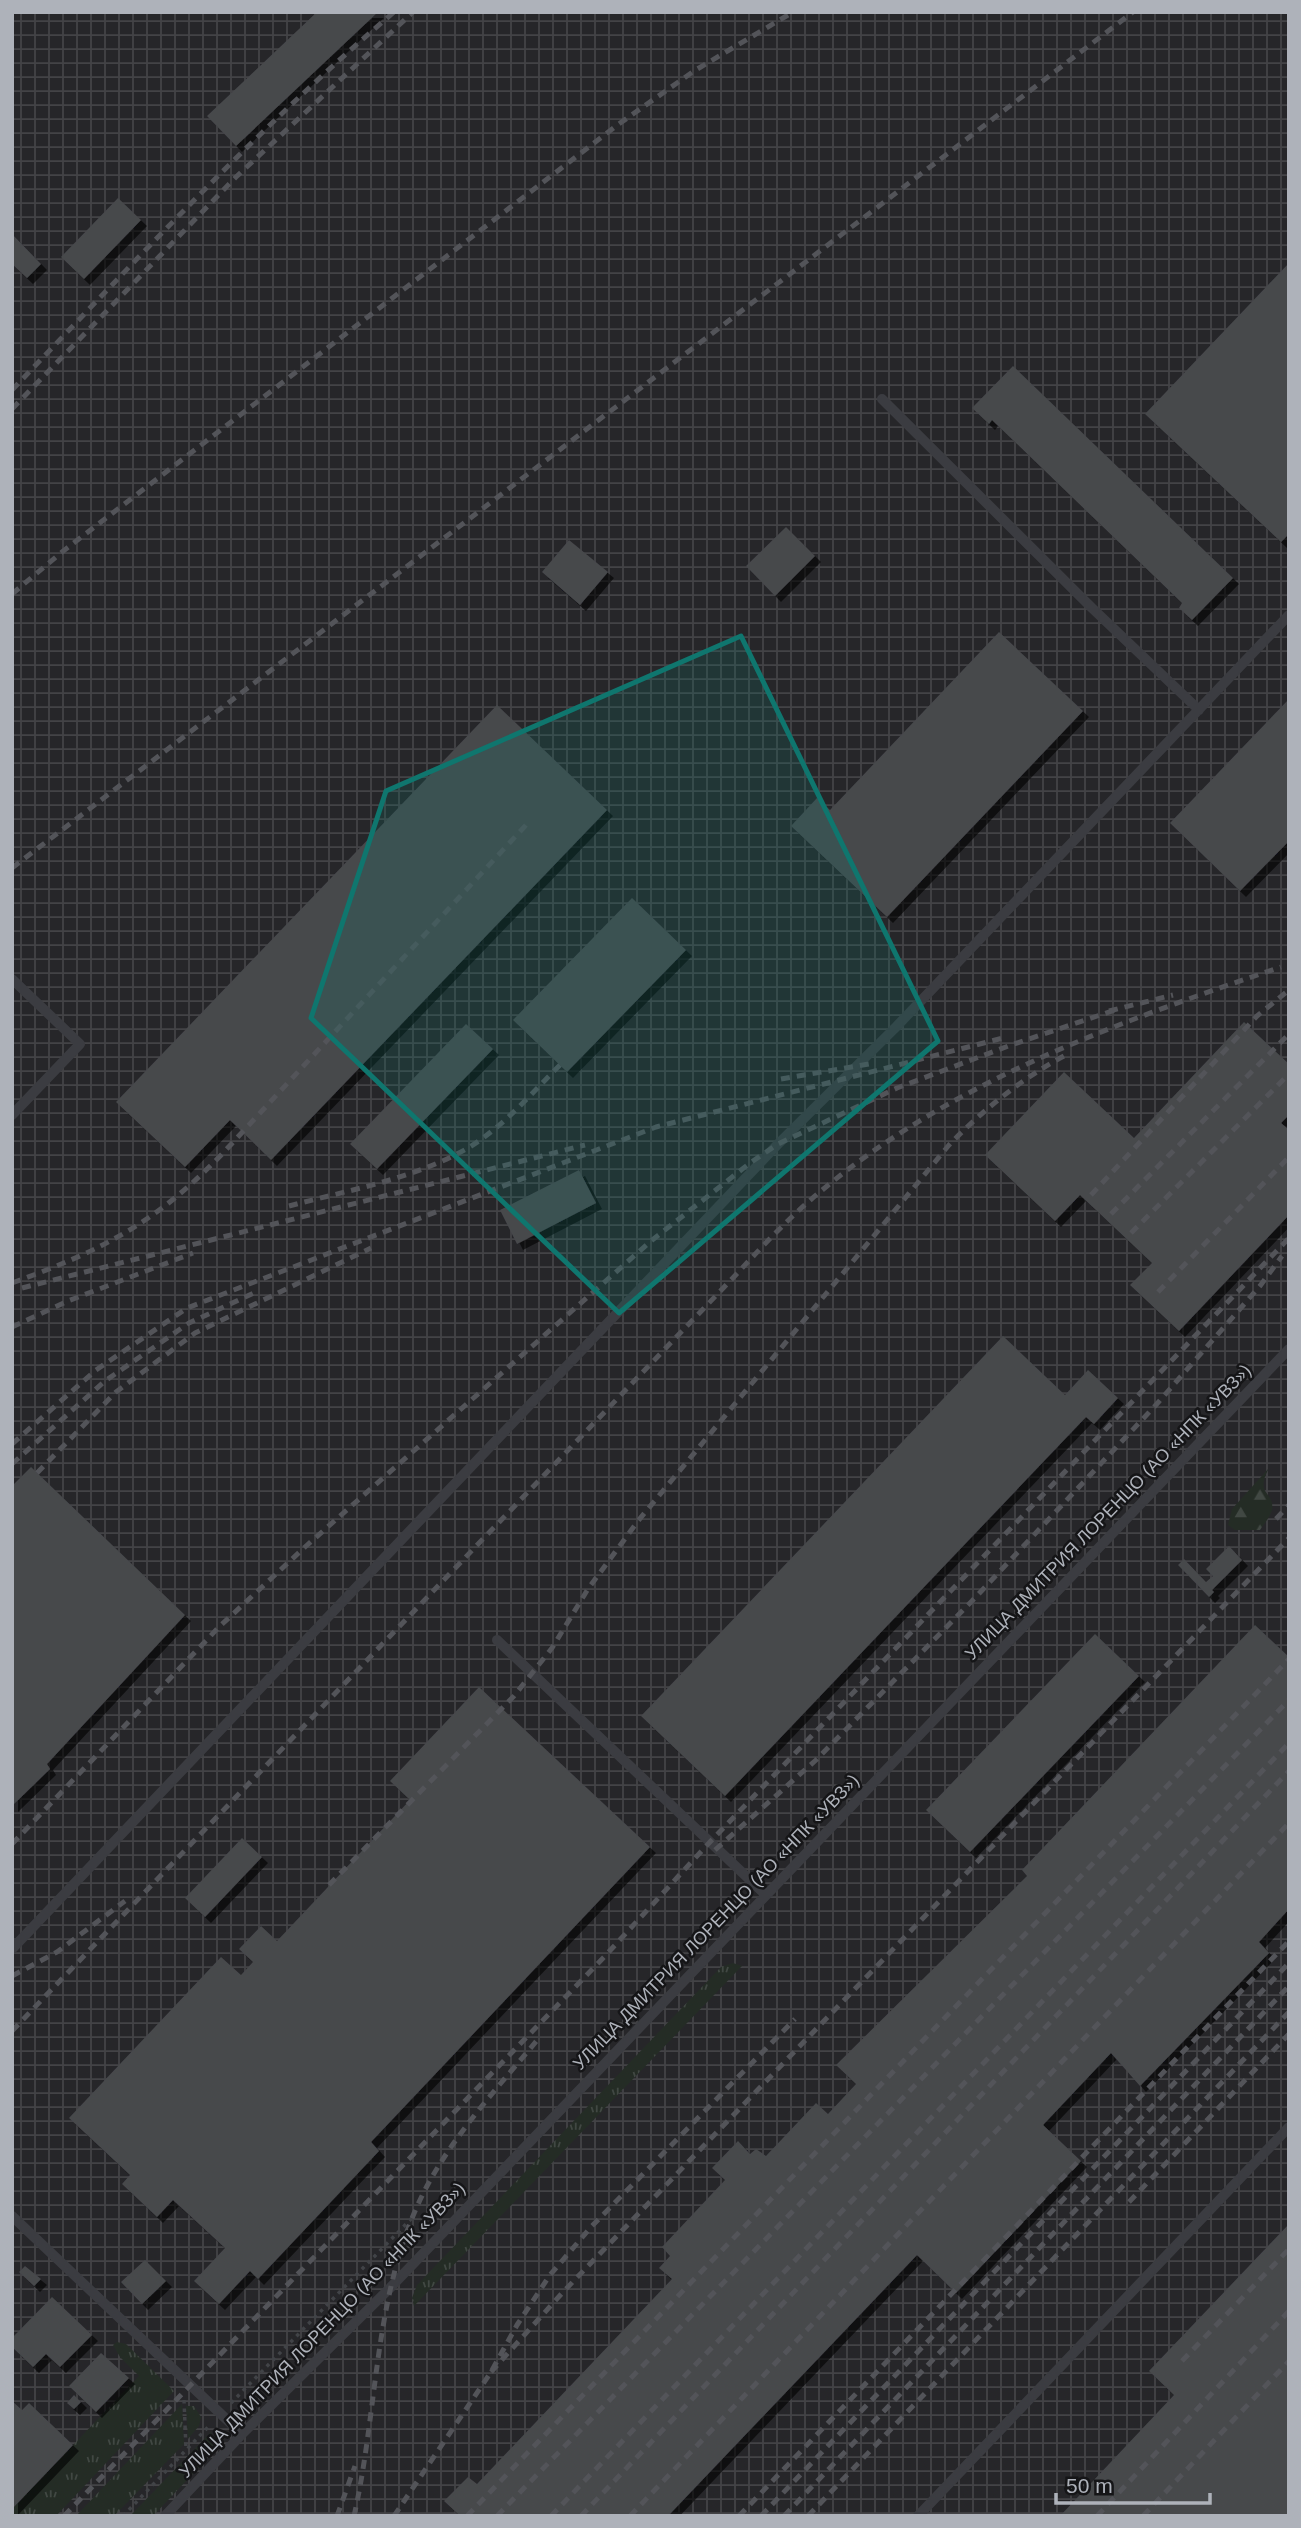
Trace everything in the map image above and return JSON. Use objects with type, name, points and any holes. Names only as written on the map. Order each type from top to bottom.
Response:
[{"type":"lane","points":[[882,399],[1091,608],[1199,710]]},
{"type":"lane","points":[[12,1948],[768,1154],[896,1027],[1289,615]]},
{"type":"lane","points":[[12,979],[80,1044],[12,1115]]},
{"type":"lane","name":"УЛИЦА ДМИТРИЯ ЛОРЕНЦО (АО «НПК «УВЗ»)","points":[[165,2516],[242,2434],[390,2288],[1289,1349]]},
{"type":"lane","points":[[497,1640],[766,1895]]},
{"type":"lane","points":[[918,2516],[1289,2127]]},
{"type":"lane","points":[[12,2216],[242,2434]]},
{"type":"path","points":[[123,2516],[413,2217]]},
{"type":"path","points":[[184,2400],[186,2449]]},
{"type":"highlighted area","points":[[741,636],[938,1041],[619,1313],[311,1018],[386,791]]},
{"type":"shaded area","points":[[12,12],[1289,12],[1289,2516],[12,2516]]},
{"type":"green space","points":[[1269,1468],[1264,1489],[1271,1499],[1270,1515],[1260,1530],[1235,1530],[1228,1525],[1232,1509]]},
{"type":"green space","points":[[733,1963],[742,1966],[414,2306],[412,2298],[417,2285],[721,1967]]},
{"type":"green space","points":[[117,2342],[126,2344],[174,2391],[56,2516],[12,2516],[12,2509],[139,2376],[120,2357],[113,2345]]},
{"type":"green space","points":[[182,2404],[184,2444],[114,2516],[76,2516]]},
{"type":"green space","points":[[186,2406],[194,2406],[201,2417],[199,2426],[188,2439]]},
{"type":"green space","points":[[211,2432],[214,2444],[206,2460],[153,2516],[130,2516]]},
{"type":"building","points":[[317,12],[378,12],[236,146],[207,116]]},
{"type":"building","points":[[118,198],[141,220],[84,279],[61,257]]},
{"type":"building","points":[[12,234],[41,264],[27,278],[12,264]]},
{"type":"building","points":[[1289,263],[1289,534],[1281,542],[1145,414]]},
{"type":"building","points":[[1013,366],[1233,578],[1192,620],[1179,608],[1182,603],[992,420],[989,424],[972,408]]},
{"type":"building","points":[[786,527],[815,556],[775,596],[746,566]]},
{"type":"building","points":[[569,540],[608,572],[580,605],[542,572]]},
{"type":"building","points":[[999,632],[1083,711],[887,917],[791,826],[817,798],[830,810]]},
{"type":"building","points":[[1289,699],[1289,841],[1240,891],[1170,823]]},
{"type":"building","points":[[497,705],[607,810],[271,1160],[230,1120],[185,1167],[116,1102]]},
{"type":"building","points":[[632,898],[686,950],[567,1072],[513,1020]]},
{"type":"building","points":[[1244,1022],[1289,1064],[1289,1115],[1281,1123],[1289,1130],[1289,1215],[1179,1331],[1130,1285],[1152,1263],[1080,1195],[1055,1221],[985,1155],[1064,1072],[1134,1138]]},
{"type":"building","points":[[466,1024],[493,1049],[377,1169],[350,1144]]},
{"type":"building","points":[[579,1170],[596,1203],[517,1244],[500,1210]]},
{"type":"building","points":[[1003,1336],[1065,1395],[1088,1370],[1118,1398],[1094,1424],[1086,1417],[725,1796],[641,1716]]},
{"type":"building","points":[[31,1467],[185,1615],[47,1764],[50,1769],[12,1806],[12,1486]]},
{"type":"building","points":[[1229,1546],[1242,1560],[1212,1590],[1214,1592],[1209,1597],[1178,1565],[1184,1559],[1206,1582],[1213,1576],[1206,1569]]},
{"type":"building","points":[[1255,1625],[1289,1657],[1289,1909],[1259,1942],[1269,1953],[1140,2086],[1111,2053],[1043,2125],[1081,2161],[956,2293],[917,2255],[668,2516],[455,2516],[458,2514],[444,2501],[468,2477],[477,2484],[672,2279],[659,2268],[670,2256],[662,2247],[725,2180],[712,2168],[738,2141],[750,2154],[756,2149],[766,2156],[816,2103],[828,2114],[856,2084],[836,2065],[1027,1876],[1022,1870]]},
{"type":"building","points":[[1095,1634],[1139,1676],[970,1852],[926,1810]]},
{"type":"building","points":[[479,1687],[650,1847],[371,2142],[379,2151],[258,2279],[250,2271],[219,2304],[194,2281],[225,2248],[173,2200],[157,2217],[122,2184],[130,2175],[69,2118],[221,1957],[241,1975],[253,1962],[239,1949],[261,1926],[277,1941],[410,1800],[390,1781]]},
{"type":"building","points":[[242,1838],[262,1857],[205,1917],[185,1898]]},
{"type":"building","points":[[1289,2224],[1289,2516],[1060,2516],[1174,2395],[1149,2371]]},
{"type":"building","points":[[145,2260],[166,2281],[142,2304],[121,2282]]},
{"type":"building","points":[[25,2266],[41,2279],[34,2286],[19,2272]]},
{"type":"building","points":[[52,2297],[92,2335],[60,2367],[46,2354],[33,2367],[12,2347],[12,2338]]},
{"type":"building","points":[[101,2353],[129,2378],[96,2412],[69,2386]]},
{"type":"building","points":[[74,2395],[81,2402],[74,2409],[67,2403]]},
{"type":"building","points":[[12,2401],[22,2410],[29,2403],[73,2445],[12,2509]]},
{"type":"railway","points":[[12,390],[246,148],[394,12]]},
{"type":"railway","points":[[12,409],[236,177],[413,12]]},
{"type":"railway","points":[[12,594],[62,552],[616,126],[694,71],[793,12]]},
{"type":"railway","points":[[12,868],[1133,12]]},
{"type":"railway","points":[[12,1283],[74,1259],[127,1232],[175,1198],[199,1177],[526,825]]},
{"type":"railway","points":[[12,2031],[763,1246],[821,1191],[872,1152],[926,1117],[982,1086],[1099,1033],[1281,967]]},
{"type":"railway","points":[[1091,1195],[1257,1016],[1289,990]]},
{"type":"railway","points":[[1109,1011],[1173,995]]},
{"type":"railway","points":[[12,1844],[219,1627],[305,1547],[651,1241],[750,1163],[778,1144],[897,1088],[1011,1045],[1118,1009]]},
{"type":"railway","points":[[1111,1214],[1289,1034]]},
{"type":"railway","points":[[12,1444],[96,1370],[187,1308],[656,1127],[1007,1037]]},
{"type":"railway","points":[[329,1885],[514,1696],[552,1648],[588,1589],[638,1521],[949,1145],[1003,1096],[1064,1056]]},
{"type":"railway","points":[[781,1079],[869,1064]]},
{"type":"railway","points":[[289,1206],[403,1176],[447,1159],[481,1140],[560,1065]]},
{"type":"railway","points":[[1131,1233],[1289,1074]]},
{"type":"railway","points":[[22,1288],[585,1145]]},
{"type":"railway","points":[[1158,1292],[1289,1157]]},
{"type":"railway","points":[[64,2516],[605,1956],[709,1843],[1289,1238]]},
{"type":"railway","points":[[37,1473],[116,1392],[195,1333],[371,1248]]},
{"type":"railway","points":[[12,1327],[68,1301],[193,1253]]},
{"type":"railway","points":[[715,1850],[816,1760],[972,1601],[1155,1406],[1260,1286],[1282,1256]]},
{"type":"railway","points":[[12,1464],[105,1381],[189,1323],[256,1292]]},
{"type":"railway","points":[[1276,1519],[1289,1505]]},
{"type":"railway","points":[[491,2372],[564,2291],[1289,1538]]},
{"type":"railway","points":[[467,2516],[1289,1659]]},
{"type":"railway","points":[[497,2516],[1289,1700]]},
{"type":"railway","points":[[551,2516],[1289,1743]]},
{"type":"railway","points":[[581,2516],[1289,1771]]},
{"type":"railway","points":[[630,2516],[1289,1823]]},
{"type":"railway","points":[[12,1976],[57,1952],[125,1901]]},
{"type":"railway","points":[[739,2516],[1289,1941]]},
{"type":"railway","points":[[761,2516],[1289,1963]]},
{"type":"railway","points":[[784,2516],[1289,1986]]},
{"type":"railway","points":[[808,2516],[1289,2012]]},
{"type":"railway","points":[[394,2516],[491,2372],[517,2325],[550,2275],[591,2227],[795,2019]]},
{"type":"railway","points":[[1129,2202],[1289,2034]]},
{"type":"railway","points":[[354,2516],[387,2306],[409,2225],[427,2186],[451,2147],[539,2038]]},
{"type":"railway","points":[[1182,2361],[1289,2249]]},
{"type":"railway","points":[[1097,2516],[1289,2311]]},
{"type":"railway","points":[[1143,2516],[1289,2361]]},
{"type":"railway","points":[[337,2516],[355,2466]]}]
